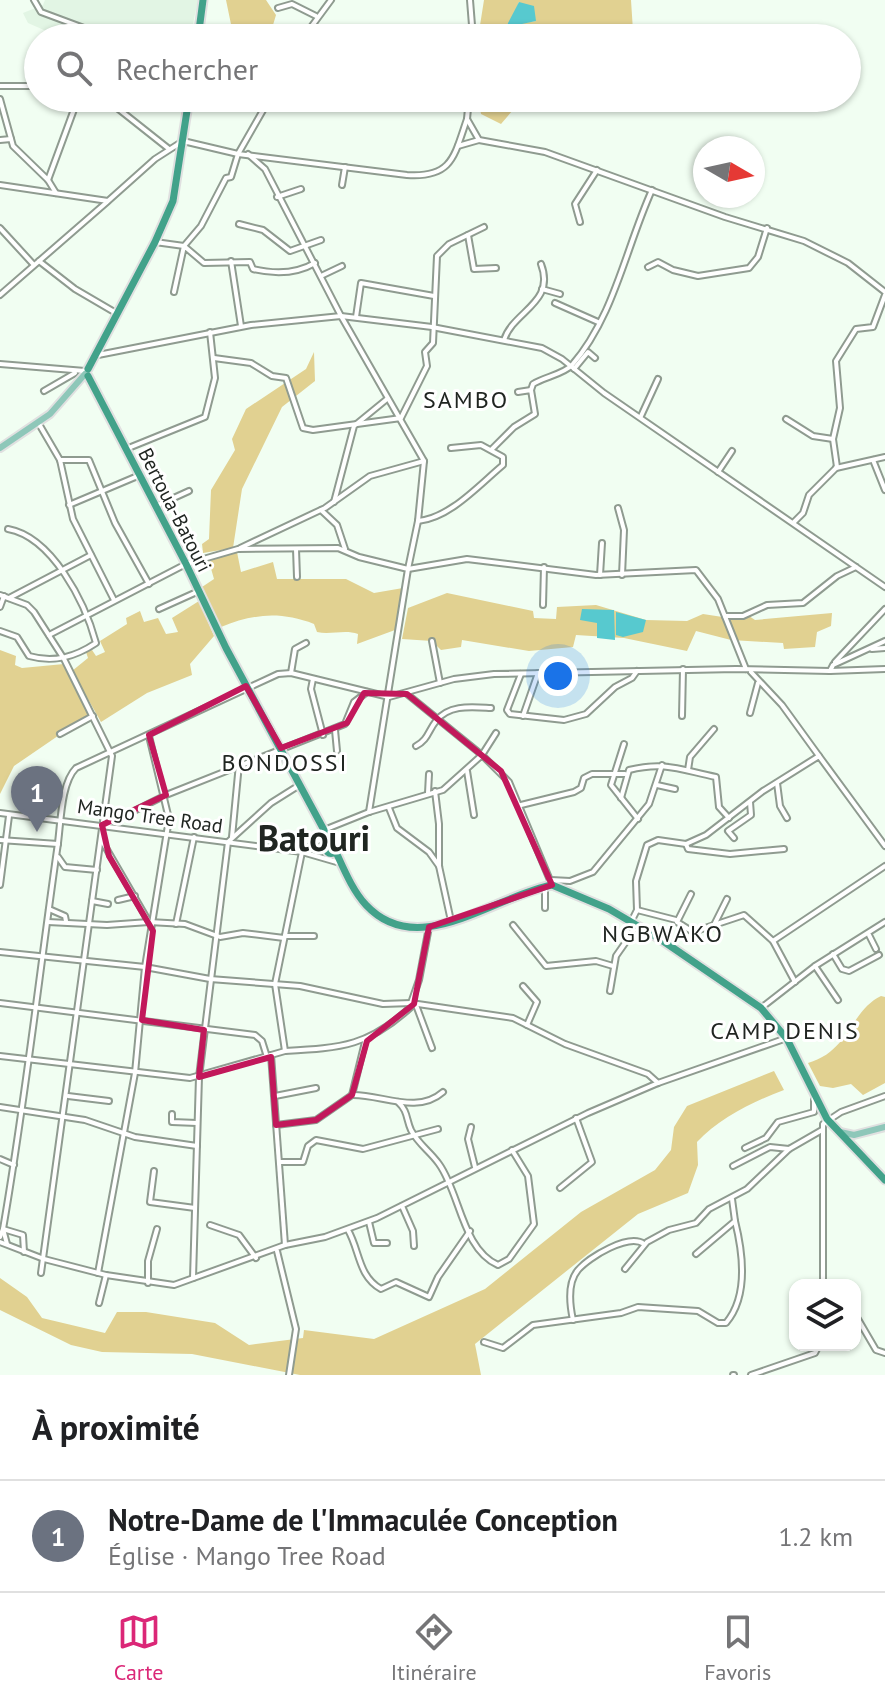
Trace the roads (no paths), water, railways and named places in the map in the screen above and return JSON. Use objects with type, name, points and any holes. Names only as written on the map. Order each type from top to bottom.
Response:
[{"type":"highway","points":[[200,24],[203,0]]},
{"type":"highway","points":[[84,373],[155,242],[174,196],[187,112]]},
{"type":"highway","name":"Bertoua-Batouri","points":[[84,373],[140,475],[330,848],[341,862]]},
{"type":"highway","points":[[341,862],[361,899],[373,911],[403,927],[429,927],[451,921],[549,884],[634,924],[761,1008],[787,1039],[827,1119],[885,1180]]},
{"type":"main road","points":[[0,448],[39,424],[79,383],[84,373]]},
{"type":"main road","points":[[840,1132],[854,1135],[885,1127]]},
{"type":"main road","points":[[850,1143],[854,1135]]},
{"type":"street","points":[[34,0],[41,12],[73,24]]},
{"type":"street","points":[[311,24],[331,0]]},
{"type":"street","points":[[470,0],[472,24]]},
{"type":"street","points":[[278,8],[292,4],[316,16]]},
{"type":"street","points":[[0,86],[24,86]]},
{"type":"street","points":[[0,102],[10,125],[11,139],[22,157],[48,180],[56,193]]},
{"type":"street","points":[[48,180],[73,112]]},
{"type":"street","points":[[122,112],[169,149]]},
{"type":"street","points":[[174,292],[184,246],[201,226],[226,178],[231,177],[238,154],[262,112]]},
{"type":"street","points":[[1,293],[169,149],[183,141],[238,154],[435,175],[447,166],[458,146],[468,112]]},
{"type":"street","points":[[467,119],[479,140]]},
{"type":"street","points":[[0,140],[11,139]]},
{"type":"street","points":[[458,146],[479,140],[538,150],[767,228],[834,254],[885,294],[873,327],[856,329],[836,361],[840,408],[833,439],[836,468]]},
{"type":"street","points":[[248,154],[265,169],[341,316],[424,461],[418,521],[393,648],[389,697],[369,812]]},
{"type":"street","points":[[342,185],[345,167]]},
{"type":"street","points":[[580,222],[575,204],[597,170]]},
{"type":"street","points":[[0,185],[108,201]]},
{"type":"street","points":[[277,197],[301,189]]},
{"type":"street","points":[[573,368],[614,297],[632,236],[652,190]]},
{"type":"street","points":[[239,224],[263,230],[288,251],[321,240]]},
{"type":"street","points":[[401,418],[427,366],[425,352],[433,343],[437,256],[449,244],[484,227]]},
{"type":"street","points":[[0,228],[34,265]]},
{"type":"street","points":[[648,267],[658,262],[673,270],[698,276],[749,268],[758,257],[767,228]]},
{"type":"street","points":[[468,235],[474,269],[496,268]]},
{"type":"street","points":[[155,242],[184,246],[204,263],[251,263],[253,269],[270,272],[300,271],[315,263]]},
{"type":"street","points":[[39,261],[75,289],[117,314]]},
{"type":"street","points":[[231,261],[242,327]]},
{"type":"street","points":[[504,340],[509,328],[538,302],[542,289],[541,264]]},
{"type":"street","points":[[321,276],[342,266]]},
{"type":"street","points":[[356,317],[361,283],[434,296]]},
{"type":"street","points":[[542,289],[560,294]]},
{"type":"street","points":[[555,303],[598,322]]},
{"type":"street","points":[[94,357],[210,332],[341,316],[432,327],[542,348],[885,587]]},
{"type":"street","points":[[126,449],[204,419],[213,391],[214,358],[210,332]]},
{"type":"street","points":[[492,449],[514,427],[535,414],[533,384],[573,368],[588,352],[595,358]]},
{"type":"street","points":[[214,358],[251,363],[272,376],[286,378],[303,428],[354,426],[401,418]]},
{"type":"street","points":[[0,364],[84,373]]},
{"type":"street","points":[[44,391],[84,373]]},
{"type":"street","points":[[641,416],[658,379]]},
{"type":"street","points":[[518,392],[531,390]]},
{"type":"street","points":[[334,502],[354,426],[387,399]]},
{"type":"street","points":[[786,419],[813,436],[833,439]]},
{"type":"street","points":[[39,424],[60,460],[69,505],[114,601]]},
{"type":"street","points":[[418,521],[432,519],[451,508],[503,465],[503,457],[481,445],[451,448]]},
{"type":"street","points":[[718,472],[732,451]]},
{"type":"street","points":[[794,522],[803,513],[809,495],[836,468],[885,457]]},
{"type":"street","points":[[60,460],[89,460],[101,492],[149,584]]},
{"type":"street","points":[[873,460],[885,490]]},
{"type":"street","points":[[49,635],[186,564],[238,549],[321,510],[370,476],[424,461]]},
{"type":"street","points":[[69,505],[140,475]]},
{"type":"street","points":[[156,506],[189,491]]},
{"type":"street","points":[[618,508],[624,530],[622,575]]},
{"type":"street","points":[[321,510],[337,525],[345,549]]},
{"type":"street","points":[[0,631],[17,637],[30,657],[64,659],[96,643],[62,571],[47,549],[25,532],[8,529]]},
{"type":"street","points":[[600,575],[602,543]]},
{"type":"street","points":[[238,549],[345,549],[359,557],[408,569],[467,559],[600,575],[696,570],[713,590],[749,670],[782,705],[885,846]]},
{"type":"street","points":[[296,549],[297,577]]},
{"type":"street","points":[[0,607],[4,596],[91,555]]},
{"type":"street","points":[[543,605],[544,567]]},
{"type":"street","points":[[725,616],[743,616],[767,605],[803,603],[837,576],[856,567]]},
{"type":"street","points":[[159,609],[199,591]]},
{"type":"street","points":[[4,596],[31,608],[64,659],[112,753],[105,825],[82,961],[68,1096],[41,1273]]},
{"type":"street","points":[[831,668],[885,609]]},
{"type":"street","points":[[432,641],[440,683]]},
{"type":"street","points":[[831,668],[885,641]]},
{"type":"street","points":[[291,673],[295,649],[306,643]]},
{"type":"street","points":[[869,648],[885,648]]},
{"type":"street","points":[[787,1039],[773,1041],[658,1083],[576,1118],[369,1222],[170,1286],[106,1275],[44,1259],[0,1239],[23,1110],[58,844],[72,772],[246,686],[278,674],[291,673],[389,697],[440,683],[494,674],[683,669],[885,669]]},
{"type":"street","points":[[682,716],[683,669]]},
{"type":"street","points":[[521,674],[507,710],[523,716],[564,720],[586,714],[615,687],[632,678],[637,670]]},
{"type":"street","points":[[523,716],[538,673]]},
{"type":"street","points":[[313,678],[311,689],[323,735]]},
{"type":"street","points":[[750,713],[758,683]]},
{"type":"street","points":[[105,825],[239,764],[323,735],[345,724],[358,696],[356,689]]},
{"type":"street","points":[[358,696],[369,692]]},
{"type":"street","points":[[407,694],[501,771],[521,805],[549,884],[545,908]]},
{"type":"street","points":[[416,746],[425,742],[436,719],[454,708],[491,708]]},
{"type":"street","points":[[60,734],[93,716]]},
{"type":"street","points":[[335,729],[337,751]]},
{"type":"street","points":[[688,770],[690,757],[714,729]]},
{"type":"street","points":[[285,1051],[275,984],[302,852],[319,840],[324,832],[369,812],[389,808],[453,784],[482,755],[496,733]]},
{"type":"street","points":[[98,1273],[135,1073],[145,967],[168,832],[166,795],[149,735]]},
{"type":"street","points":[[624,744],[611,785],[638,819]]},
{"type":"street","points":[[610,991],[613,966],[634,924],[636,881],[647,845],[658,840],[686,844],[819,756]]},
{"type":"street","points":[[232,837],[239,764]]},
{"type":"street","points":[[521,805],[574,792],[581,788],[584,778],[592,774],[625,774],[648,764],[716,777],[719,807],[729,818]]},
{"type":"street","points":[[549,884],[590,875],[638,819],[657,785],[662,765]]},
{"type":"street","points":[[467,771],[474,815]]},
{"type":"street","points":[[428,793],[429,774]]},
{"type":"street","points":[[621,798],[625,774]]},
{"type":"street","points":[[777,782],[780,806],[787,818]]},
{"type":"street","points":[[657,785],[675,789]]},
{"type":"street","points":[[193,1278],[199,1077],[228,842],[271,803],[298,786]]},
{"type":"street","points":[[435,791],[439,866],[451,921]]},
{"type":"street","points":[[734,838],[728,831],[751,815],[750,802]]},
{"type":"street","points":[[389,808],[397,828],[429,852],[439,866]]},
{"type":"street","name":"Mango Tree Road","points":[[0,813],[168,832],[302,852],[341,862]]},
{"type":"street","points":[[0,885],[2,851],[7,840],[9,816]]},
{"type":"street","points":[[176,924],[194,837]]},
{"type":"street","points":[[101,839],[152,922]]},
{"type":"street","points":[[0,840],[58,844]]},
{"type":"street","points":[[686,844],[688,849],[702,853],[784,849]]},
{"type":"street","points":[[57,854],[65,867],[97,870]]},
{"type":"street","points":[[773,941],[885,866]]},
{"type":"street","points":[[676,920],[691,894]]},
{"type":"street","points":[[118,900],[135,896]]},
{"type":"street","points":[[713,927],[727,899]]},
{"type":"street","points":[[92,901],[108,904]]},
{"type":"street","points":[[49,909],[65,916],[66,921]]},
{"type":"street","points":[[637,910],[676,920],[690,931],[713,927],[744,915],[773,941],[796,979]]},
{"type":"street","points":[[48,922],[152,922],[185,924],[217,935],[314,936]]},
{"type":"street","points":[[761,1008],[796,979],[885,922]]},
{"type":"street","points":[[513,925],[546,966],[596,961],[613,966]]},
{"type":"street","points":[[0,1056],[135,1073],[199,1077],[240,1062],[285,1051],[365,1042],[390,1026],[413,1004],[429,927]]},
{"type":"street","points":[[869,935],[876,949]]},
{"type":"street","points":[[0,952],[145,967],[210,979],[314,988],[383,1004],[413,1004],[513,1018],[565,1044],[648,1074],[658,1083]]},
{"type":"street","points":[[833,954],[842,969],[849,971],[879,955]]},
{"type":"street","points":[[815,966],[838,1000]]},
{"type":"street","points":[[523,986],[537,1002],[527,1025]]},
{"type":"street","points":[[0,1003],[258,1036],[269,1056],[275,1096],[280,1162],[281,1250],[296,1329],[289,1375]]},
{"type":"street","points":[[413,1004],[432,1048]]},
{"type":"street","points":[[773,1041],[778,1028]]},
{"type":"street","points":[[276,1125],[316,1120],[352,1095],[365,1042]]},
{"type":"street","points":[[275,1096],[316,1088]]},
{"type":"street","points":[[352,1095],[398,1102],[428,1102],[443,1092]]},
{"type":"street","points":[[68,1096],[109,1101]]},
{"type":"street","points":[[745,1148],[766,1138],[778,1122],[814,1112],[816,1096]]},
{"type":"street","points":[[823,1279],[822,1130],[827,1119],[885,1096]]},
{"type":"street","points":[[398,1102],[405,1108],[415,1136],[440,1164],[478,1250],[498,1265],[509,1259],[533,1228],[531,1184],[512,1150]]},
{"type":"street","points":[[0,1107],[64,1116],[135,1137],[197,1146]]},
{"type":"street","points":[[172,1114],[172,1122],[198,1123]]},
{"type":"street","points":[[560,1188],[592,1162],[576,1118]]},
{"type":"street","points":[[471,1127],[468,1139],[475,1167]]},
{"type":"street","points":[[280,1162],[303,1162],[308,1146],[316,1140],[363,1149],[438,1129]]},
{"type":"street","points":[[625,1269],[644,1244],[669,1230],[696,1223],[709,1209],[732,1199],[789,1149],[822,1130]]},
{"type":"street","points":[[733,1166],[770,1147],[789,1149]]},
{"type":"street","points":[[0,1159],[14,1165]]},
{"type":"street","points":[[154,1171],[150,1202],[195,1208]]},
{"type":"street","points":[[484,1342],[503,1348],[513,1343],[527,1326],[638,1307],[694,1311],[726,1323],[739,1294],[744,1267],[732,1199]]},
{"type":"street","points":[[402,1206],[413,1231],[414,1246]]},
{"type":"street","points":[[696,1254],[735,1221]]},
{"type":"street","points":[[369,1222],[374,1243],[387,1243]]},
{"type":"street","points":[[210,1225],[239,1235],[256,1258]]},
{"type":"street","points":[[3,1229],[7,1244]]},
{"type":"street","points":[[3,1229],[23,1235],[24,1252]]},
{"type":"street","points":[[148,1283],[148,1261],[157,1229]]},
{"type":"street","points":[[348,1230],[356,1244],[362,1271],[375,1285],[381,1289],[396,1282],[429,1297],[438,1277],[470,1231]]},
{"type":"street","points":[[573,1320],[571,1292],[578,1270],[624,1240],[636,1239],[644,1244]]},
{"type":"street","points":[[99,1303],[106,1275]]},
{"type":"street","points":[[861,1325],[871,1343],[885,1353]]},
{"type":"street","points":[[751,1375],[816,1351]]},
{"type":"water","points":[[519,2],[534,6],[536,21],[508,23]]},
{"type":"water","points":[[582,609],[614,610],[615,640],[597,638],[597,623],[580,620]]},
{"type":"water","points":[[616,612],[646,620],[643,632],[623,637],[616,635]]},
{"type":"place","name":"Notre-Dame de l'Immaculée Conception","points":[[37,832]]},
{"type":"district","name":"SAMBO","points":[[466,400]]},
{"type":"district","name":"BONDOSSI","points":[[285,763]]},
{"type":"district","name":"Batouri","points":[[314,838]]},
{"type":"district","name":"NGBWAKO","points":[[663,934]]},
{"type":"district","name":"CAMP DENIS","points":[[785,1031]]}]
